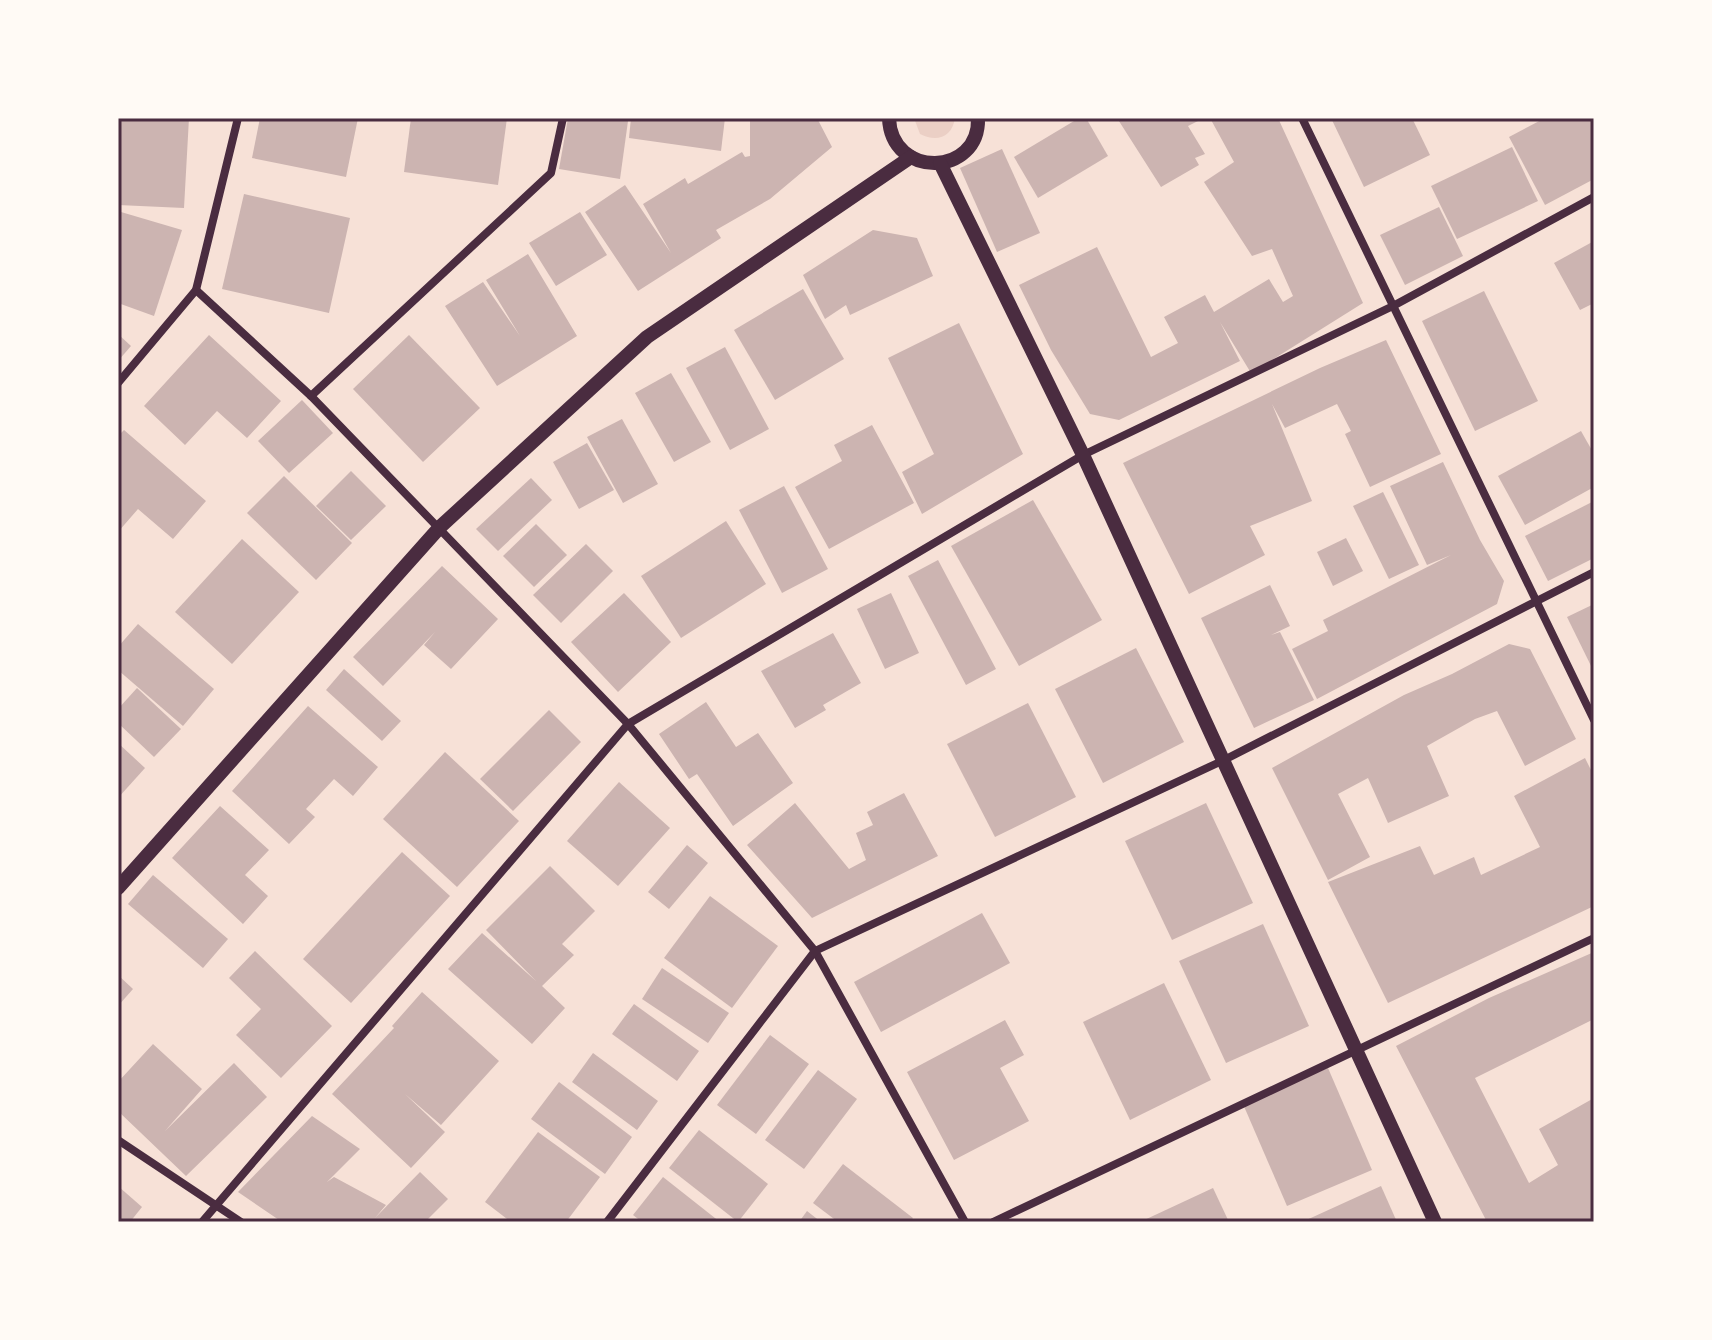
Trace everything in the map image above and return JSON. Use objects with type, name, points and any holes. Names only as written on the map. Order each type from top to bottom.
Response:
[{"type":"street","points":[[118,383],[196,290],[238,118]]},
{"type":"street","points":[[311,396],[551,173],[563,118]]},
{"type":"street","points":[[889,118],[892,136],[900,148],[925,163],[954,159],[966,150],[982,120]]},
{"type":"street","points":[[1302,118],[1594,720]]},
{"type":"street","points":[[118,888],[440,527],[647,337],[911,157]]},
{"type":"street","points":[[940,163],[1083,455],[1435,1222]]},
{"type":"street","points":[[202,1222],[628,724],[1083,455],[1393,306],[1594,197]]},
{"type":"street","points":[[196,290],[311,396],[628,724],[815,951],[965,1222]]},
{"type":"street","points":[[607,1222],[815,951],[1222,761],[1594,572]]},
{"type":"street","points":[[993,1222],[1594,938]]},
{"type":"street","points":[[118,1140],[241,1222]]},
{"type":"shaded area","points":[[914,118],[955,118],[947,134],[932,138],[920,134]]},
{"type":"building","points":[[118,118],[189,118],[184,208],[118,205]]},
{"type":"building","points":[[260,118],[358,118],[346,177],[252,158]]},
{"type":"building","points":[[411,118],[507,118],[498,185],[404,172]]},
{"type":"building","points":[[568,118],[628,121],[620,179],[559,169]]},
{"type":"building","points":[[631,118],[725,118],[721,151],[629,138]]},
{"type":"building","points":[[750,118],[817,118],[832,147],[770,199],[716,230],[721,238],[638,291],[585,212],[625,185],[671,253],[643,204],[685,178],[688,184],[742,152],[745,157],[750,156]]},
{"type":"building","points":[[1079,118],[1086,118],[1108,156],[1038,198],[1014,157]]},
{"type":"building","points":[[1117,118],[1204,118],[1188,126],[1205,154],[1195,158],[1199,165],[1161,187]]},
{"type":"building","points":[[1210,118],[1278,118],[1363,303],[1251,373],[1220,322],[1240,361],[1119,420],[1090,414],[1051,350],[1019,285],[1097,247],[1151,357],[1178,343],[1164,317],[1205,295],[1214,312],[1269,279],[1283,302],[1293,296],[1272,249],[1252,256],[1204,182],[1234,162]]},
{"type":"building","points":[[1331,118],[1412,118],[1430,155],[1364,187]]},
{"type":"building","points":[[1545,118],[1594,118],[1594,179],[1545,205],[1509,137]]},
{"type":"building","points":[[1512,147],[1538,201],[1457,239],[1431,186]]},
{"type":"building","points":[[1002,149],[1040,233],[997,252],[960,168]]},
{"type":"building","points":[[244,194],[350,218],[329,313],[222,289]]},
{"type":"building","points":[[1439,207],[1463,256],[1405,285],[1380,235]]},
{"type":"building","points":[[121,212],[182,230],[154,316],[118,303],[118,221]]},
{"type":"building","points":[[580,212],[607,255],[556,286],[529,243]]},
{"type":"building","points":[[873,230],[917,238],[933,276],[850,315],[846,305],[825,319],[803,275]]},
{"type":"building","points":[[1594,241],[1594,303],[1580,310],[1554,263]]},
{"type":"building","points":[[528,254],[577,336],[497,386],[445,306],[483,282],[520,336],[486,280]]},
{"type":"building","points":[[803,289],[844,359],[775,400],[734,330]]},
{"type":"building","points":[[1484,291],[1538,401],[1475,431],[1422,321]]},
{"type":"building","points":[[959,323],[1023,454],[922,514],[902,472],[934,454],[888,358]]},
{"type":"building","points":[[118,334],[131,346],[118,361]]},
{"type":"building","points":[[209,335],[281,401],[247,438],[217,411],[185,445],[144,406]]},
{"type":"building","points":[[409,335],[480,408],[423,462],[353,389]]},
{"type":"building","points":[[1386,340],[1441,454],[1370,487],[1345,434],[1351,431],[1337,404],[1285,428],[1272,404],[1312,501],[1250,526],[1265,555],[1189,594],[1123,463],[1320,368]]},
{"type":"building","points":[[725,347],[769,429],[730,450],[686,368]]},
{"type":"building","points":[[671,373],[711,442],[674,462],[635,393]]},
{"type":"building","points":[[302,400],[333,433],[289,473],[258,441]]},
{"type":"building","points":[[622,419],[658,484],[623,503],[587,437]]},
{"type":"building","points":[[872,425],[914,503],[829,549],[795,487],[842,461],[834,445]]},
{"type":"building","points":[[124,430],[206,501],[173,539],[138,509],[118,532],[118,436]]},
{"type":"building","points":[[1581,431],[1594,454],[1594,487],[1525,525],[1498,476]]},
{"type":"building","points":[[587,443],[614,490],[579,509],[553,462]]},
{"type":"building","points":[[1443,462],[1480,540],[1504,581],[1497,604],[1317,699],[1292,649],[1328,631],[1323,620],[1451,555],[1427,565],[1390,486]]},
{"type":"building","points":[[351,471],[386,506],[351,540],[316,506]]},
{"type":"building","points":[[284,476],[352,543],[316,580],[247,513]]},
{"type":"building","points":[[531,478],[552,500],[498,551],[476,529]]},
{"type":"building","points":[[784,486],[828,569],[782,593],[739,510]]},
{"type":"building","points":[[1383,492],[1419,565],[1389,579],[1353,506]]},
{"type":"building","points":[[1033,500],[1102,620],[1019,666],[951,546]]},
{"type":"building","points":[[1594,501],[1594,558],[1548,581],[1525,536]]},
{"type":"building","points":[[726,521],[766,584],[681,638],[641,576]]},
{"type":"building","points":[[536,524],[567,555],[534,587],[503,556]]},
{"type":"building","points":[[1346,538],[1363,571],[1333,586],[1317,552]]},
{"type":"building","points":[[242,539],[299,592],[232,664],[175,612]]},
{"type":"building","points":[[586,544],[613,571],[561,623],[533,595]]},
{"type":"building","points":[[938,560],[996,669],[966,685],[908,576]]},
{"type":"building","points":[[442,566],[498,619],[451,669],[424,645],[435,632],[383,686],[353,657]]},
{"type":"building","points":[[1270,585],[1290,626],[1271,635],[1280,632],[1314,700],[1254,728],[1201,618]]},
{"type":"building","points":[[624,593],[671,642],[618,692],[571,642]]},
{"type":"building","points":[[891,593],[919,653],[885,669],[857,609]]},
{"type":"building","points":[[1594,604],[1594,672],[1567,617]]},
{"type":"building","points":[[138,624],[214,689],[183,726],[118,670],[118,647]]},
{"type":"building","points":[[833,633],[861,683],[823,705],[826,710],[795,728],[761,671]]},
{"type":"building","points":[[1509,644],[1530,649],[1576,739],[1525,766],[1497,711],[1475,719],[1427,746],[1449,796],[1388,823],[1368,778],[1338,794],[1370,857],[1328,880],[1272,768],[1404,695]]},
{"type":"building","points":[[1136,648],[1184,742],[1103,783],[1055,689]]},
{"type":"building","points":[[344,669],[401,721],[382,741],[326,690]]},
{"type":"building","points":[[137,688],[181,729],[154,757],[118,723],[118,709]]},
{"type":"building","points":[[706,702],[736,747],[758,733],[793,783],[733,826],[697,774],[689,779],[659,734]]},
{"type":"building","points":[[1028,703],[1076,797],[995,837],[947,744]]},
{"type":"building","points":[[308,706],[378,767],[353,796],[334,779],[306,809],[315,817],[289,844],[232,791]]},
{"type":"building","points":[[549,710],[581,742],[513,811],[480,779]]},
{"type":"building","points":[[118,743],[145,768],[118,798]]},
{"type":"building","points":[[445,752],[519,821],[457,887],[383,819]]},
{"type":"building","points":[[1585,758],[1594,776],[1594,906],[1388,1003],[1328,882],[1420,846],[1434,875],[1474,857],[1481,875],[1540,847],[1514,796]]},
{"type":"building","points":[[619,782],[670,828],[618,886],[567,841]]},
{"type":"building","points":[[904,793],[938,856],[812,918],[747,845],[795,803],[849,869],[866,860],[856,833],[873,825],[867,812]]},
{"type":"building","points":[[1206,803],[1253,903],[1172,940],[1125,841]]},
{"type":"building","points":[[220,806],[269,850],[245,875],[268,896],[243,924],[172,858]]},
{"type":"building","points":[[687,845],[708,863],[669,909],[648,892]]},
{"type":"building","points":[[402,852],[450,896],[351,1003],[303,959]]},
{"type":"building","points":[[550,866],[595,911],[562,944],[574,955],[542,986],[565,1008],[532,1044],[448,969],[482,933],[536,981],[486,930]]},
{"type":"building","points":[[153,875],[228,939],[203,968],[128,904]]},
{"type":"building","points":[[710,896],[778,946],[732,1008],[664,958]]},
{"type":"building","points":[[982,913],[1010,963],[881,1032],[854,982]]},
{"type":"building","points":[[1263,924],[1309,1026],[1226,1063],[1179,961]]},
{"type":"building","points":[[255,951],[332,1026],[281,1078],[236,1035],[261,1009],[229,978]]},
{"type":"building","points":[[1594,952],[1594,1019],[1475,1078],[1529,1183],[1558,1165],[1539,1129],[1594,1098],[1594,1222],[1487,1222],[1396,1046],[1489,998]]},
{"type":"building","points":[[662,968],[729,1013],[708,1043],[642,999]]},
{"type":"building","points":[[118,975],[133,989],[118,1006]]},
{"type":"building","points":[[1164,983],[1211,1080],[1130,1120],[1083,1022]]},
{"type":"building","points":[[422,992],[499,1061],[441,1125],[405,1094],[445,1132],[411,1168],[332,1094],[394,1028],[392,1026]]},
{"type":"building","points":[[634,1004],[699,1051],[677,1081],[612,1034]]},
{"type":"building","points":[[1005,1020],[1024,1055],[1000,1068],[1029,1121],[954,1160],[907,1072]]},
{"type":"building","points":[[770,1035],[809,1064],[756,1134],[717,1105]]},
{"type":"building","points":[[153,1044],[202,1089],[165,1131],[234,1063],[267,1097],[186,1176],[118,1111],[118,1082]]},
{"type":"building","points":[[593,1053],[658,1101],[637,1130],[572,1082]]},
{"type":"building","points":[[1328,1068],[1372,1170],[1287,1206],[1243,1104]]},
{"type":"building","points":[[818,1070],[857,1099],[804,1169],[765,1140]]},
{"type":"building","points":[[559,1082],[632,1137],[605,1174],[531,1119]]},
{"type":"building","points":[[312,1116],[360,1149],[327,1182],[334,1177],[386,1205],[375,1218],[420,1172],[448,1199],[425,1222],[282,1222],[238,1192]]},
{"type":"building","points":[[699,1130],[768,1184],[738,1222],[669,1168]]},
{"type":"building","points":[[538,1132],[600,1177],[566,1222],[511,1222],[485,1202]]},
{"type":"building","points":[[843,1164],[913,1218],[910,1222],[838,1222],[813,1203]]},
{"type":"building","points":[[663,1177],[720,1222],[642,1222],[633,1215]]},
{"type":"building","points":[[118,1186],[142,1207],[130,1222],[118,1222]]},
{"type":"building","points":[[1381,1186],[1397,1222],[1302,1222]]},
{"type":"building","points":[[1213,1188],[1229,1222],[1140,1222]]},
{"type":"building","points":[[807,1211],[821,1222],[799,1222]]}]
